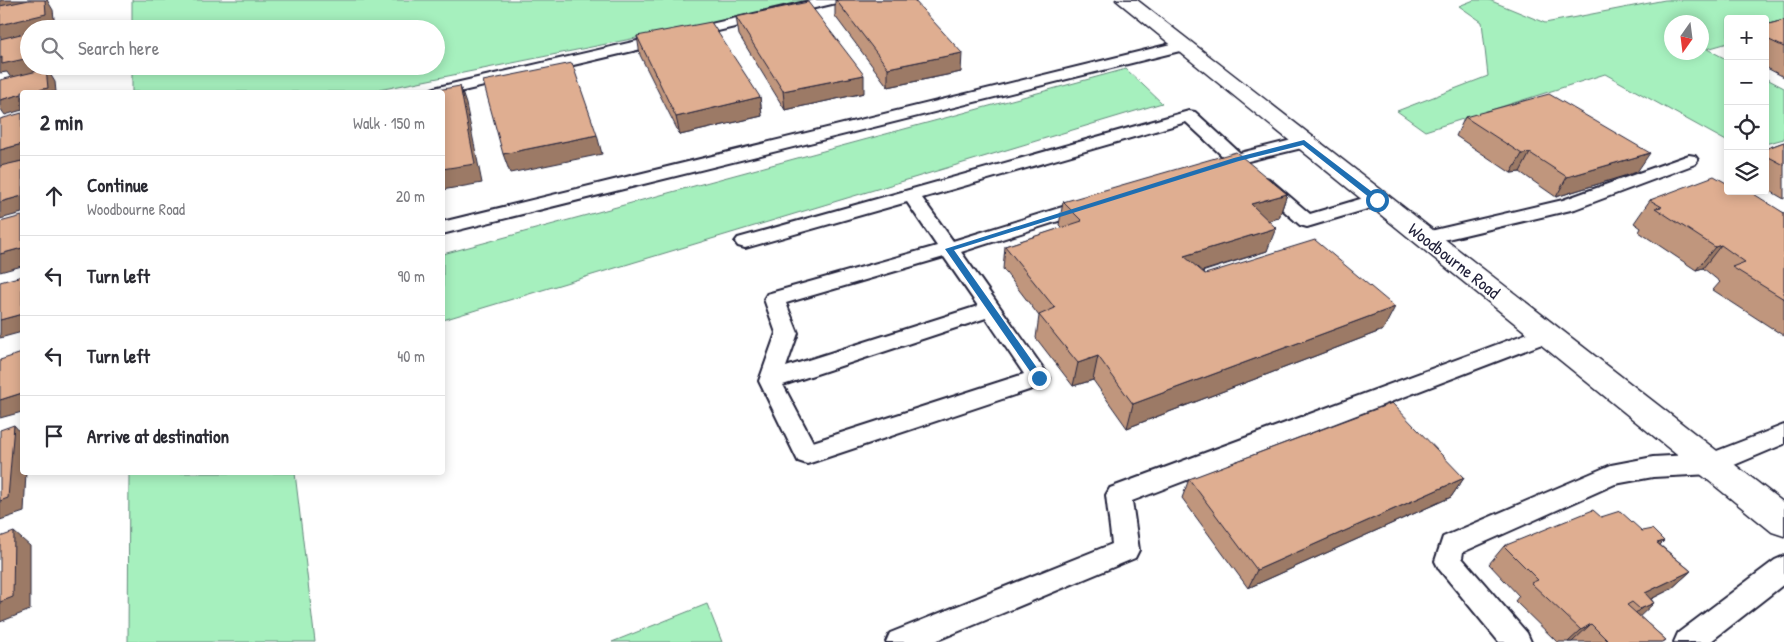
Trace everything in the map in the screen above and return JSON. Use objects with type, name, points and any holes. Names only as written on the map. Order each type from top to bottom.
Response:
[{"type":"main road","name":"Woodbourne Road","points":[[1125,0],[1784,522]]},
{"type":"lane","points":[[445,90],[832,0]]},
{"type":"lane","points":[[445,227],[1183,46]]},
{"type":"lane","points":[[745,242],[1189,116],[1236,160],[1307,221],[1377,200]]},
{"type":"lane","points":[[1218,165],[1304,142]]},
{"type":"lane","points":[[1426,238],[1568,205],[1689,160]]},
{"type":"lane","points":[[911,195],[949,249],[991,309],[1039,378],[807,454],[770,381],[787,333],[774,299],[949,249],[1106,200]]},
{"type":"lane","points":[[770,381],[991,309]]},
{"type":"lane","points":[[900,642],[1126,550],[1119,495],[1547,334]]},
{"type":"lane","points":[[1517,642],[1448,561],[1452,545],[1611,475],[1653,467],[1711,464],[1784,434]]},
{"type":"lane","points":[[1688,642],[1784,568]]},
{"type":"green space","points":[[132,0],[824,0],[379,90],[132,90],[132,75],[445,75],[445,20],[132,20]]},
{"type":"green space","points":[[1474,0],[1489,0],[1545,23],[1665,0],[1784,0],[1784,28],[1769,32],[1769,15],[1724,15],[1724,44],[1709,48],[1709,15],[1664,15],[1664,60],[1709,60],[1709,50],[1724,58],[1724,140],[1605,74],[1425,131],[1397,111],[1488,76],[1482,22],[1459,6]]},
{"type":"green space","points":[[1126,69],[1162,103],[445,319],[445,253]]},
{"type":"green space","points":[[1769,80],[1784,88],[1784,139],[1769,143]]},
{"type":"green space","points":[[129,475],[295,475],[315,642],[128,642]]},
{"type":"green space","points":[[707,604],[722,642],[612,642]]},
{"type":"building","points":[[29,0],[45,0],[46,14],[0,25],[0,6]]},
{"type":"building","points":[[836,0],[914,0],[962,53],[888,68]]},
{"type":"building","points":[[808,2],[864,75],[783,91],[736,17]]},
{"type":"building","points":[[1784,20],[1784,47],[1769,40],[1769,24]]},
{"type":"building","points":[[711,22],[760,97],[676,117],[637,36]]},
{"type":"building","points":[[20,34],[20,60],[2,64],[2,57],[0,58],[0,39]]},
{"type":"building","points":[[572,63],[597,135],[503,154],[483,81]]},
{"type":"building","points":[[21,75],[47,75],[48,88],[20,90],[20,95],[0,100],[0,80]]},
{"type":"building","points":[[460,86],[475,164],[445,169],[445,90],[437,90]]},
{"type":"building","points":[[1549,94],[1650,153],[1567,177],[1530,153],[1522,154],[1465,117]]},
{"type":"building","points":[[20,114],[20,145],[0,150],[0,119]]},
{"type":"building","points":[[1784,142],[1784,165],[1769,157],[1769,148]]},
{"type":"building","points":[[1236,152],[1287,194],[1251,204],[1276,228],[1184,256],[1205,274],[1315,240],[1395,307],[1133,404],[1098,356],[1078,363],[1039,315],[1055,308],[1005,246],[1082,221],[1063,202]]},
{"type":"building","points":[[20,161],[20,197],[0,202],[0,166]]},
{"type":"building","points":[[1714,176],[1724,182],[1724,195],[1755,195],[1784,213],[1784,299],[1732,267],[1745,262],[1721,245],[1715,247],[1655,208],[1662,207],[1650,200]]},
{"type":"building","points":[[20,217],[20,249],[0,254],[0,222]]},
{"type":"building","points":[[20,277],[20,315],[0,320],[0,282]]},
{"type":"building","points":[[20,354],[20,394],[0,400],[0,360]]},
{"type":"building","points":[[1392,403],[1464,478],[1257,570],[1189,479]]},
{"type":"building","points":[[14,425],[8,498],[0,501],[0,430]]},
{"type":"building","points":[[1593,510],[1601,517],[1620,511],[1642,531],[1652,529],[1664,541],[1657,543],[1691,571],[1645,593],[1654,603],[1640,609],[1632,602],[1627,605],[1666,640],[1662,642],[1609,642],[1591,624],[1581,630],[1531,583],[1538,580],[1504,546]]},
{"type":"building","points":[[14,532],[13,597],[0,602],[0,537]]},
{"type":"route","points":[[1039,378],[949,249],[1236,160],[1304,142],[1377,200]]}]
